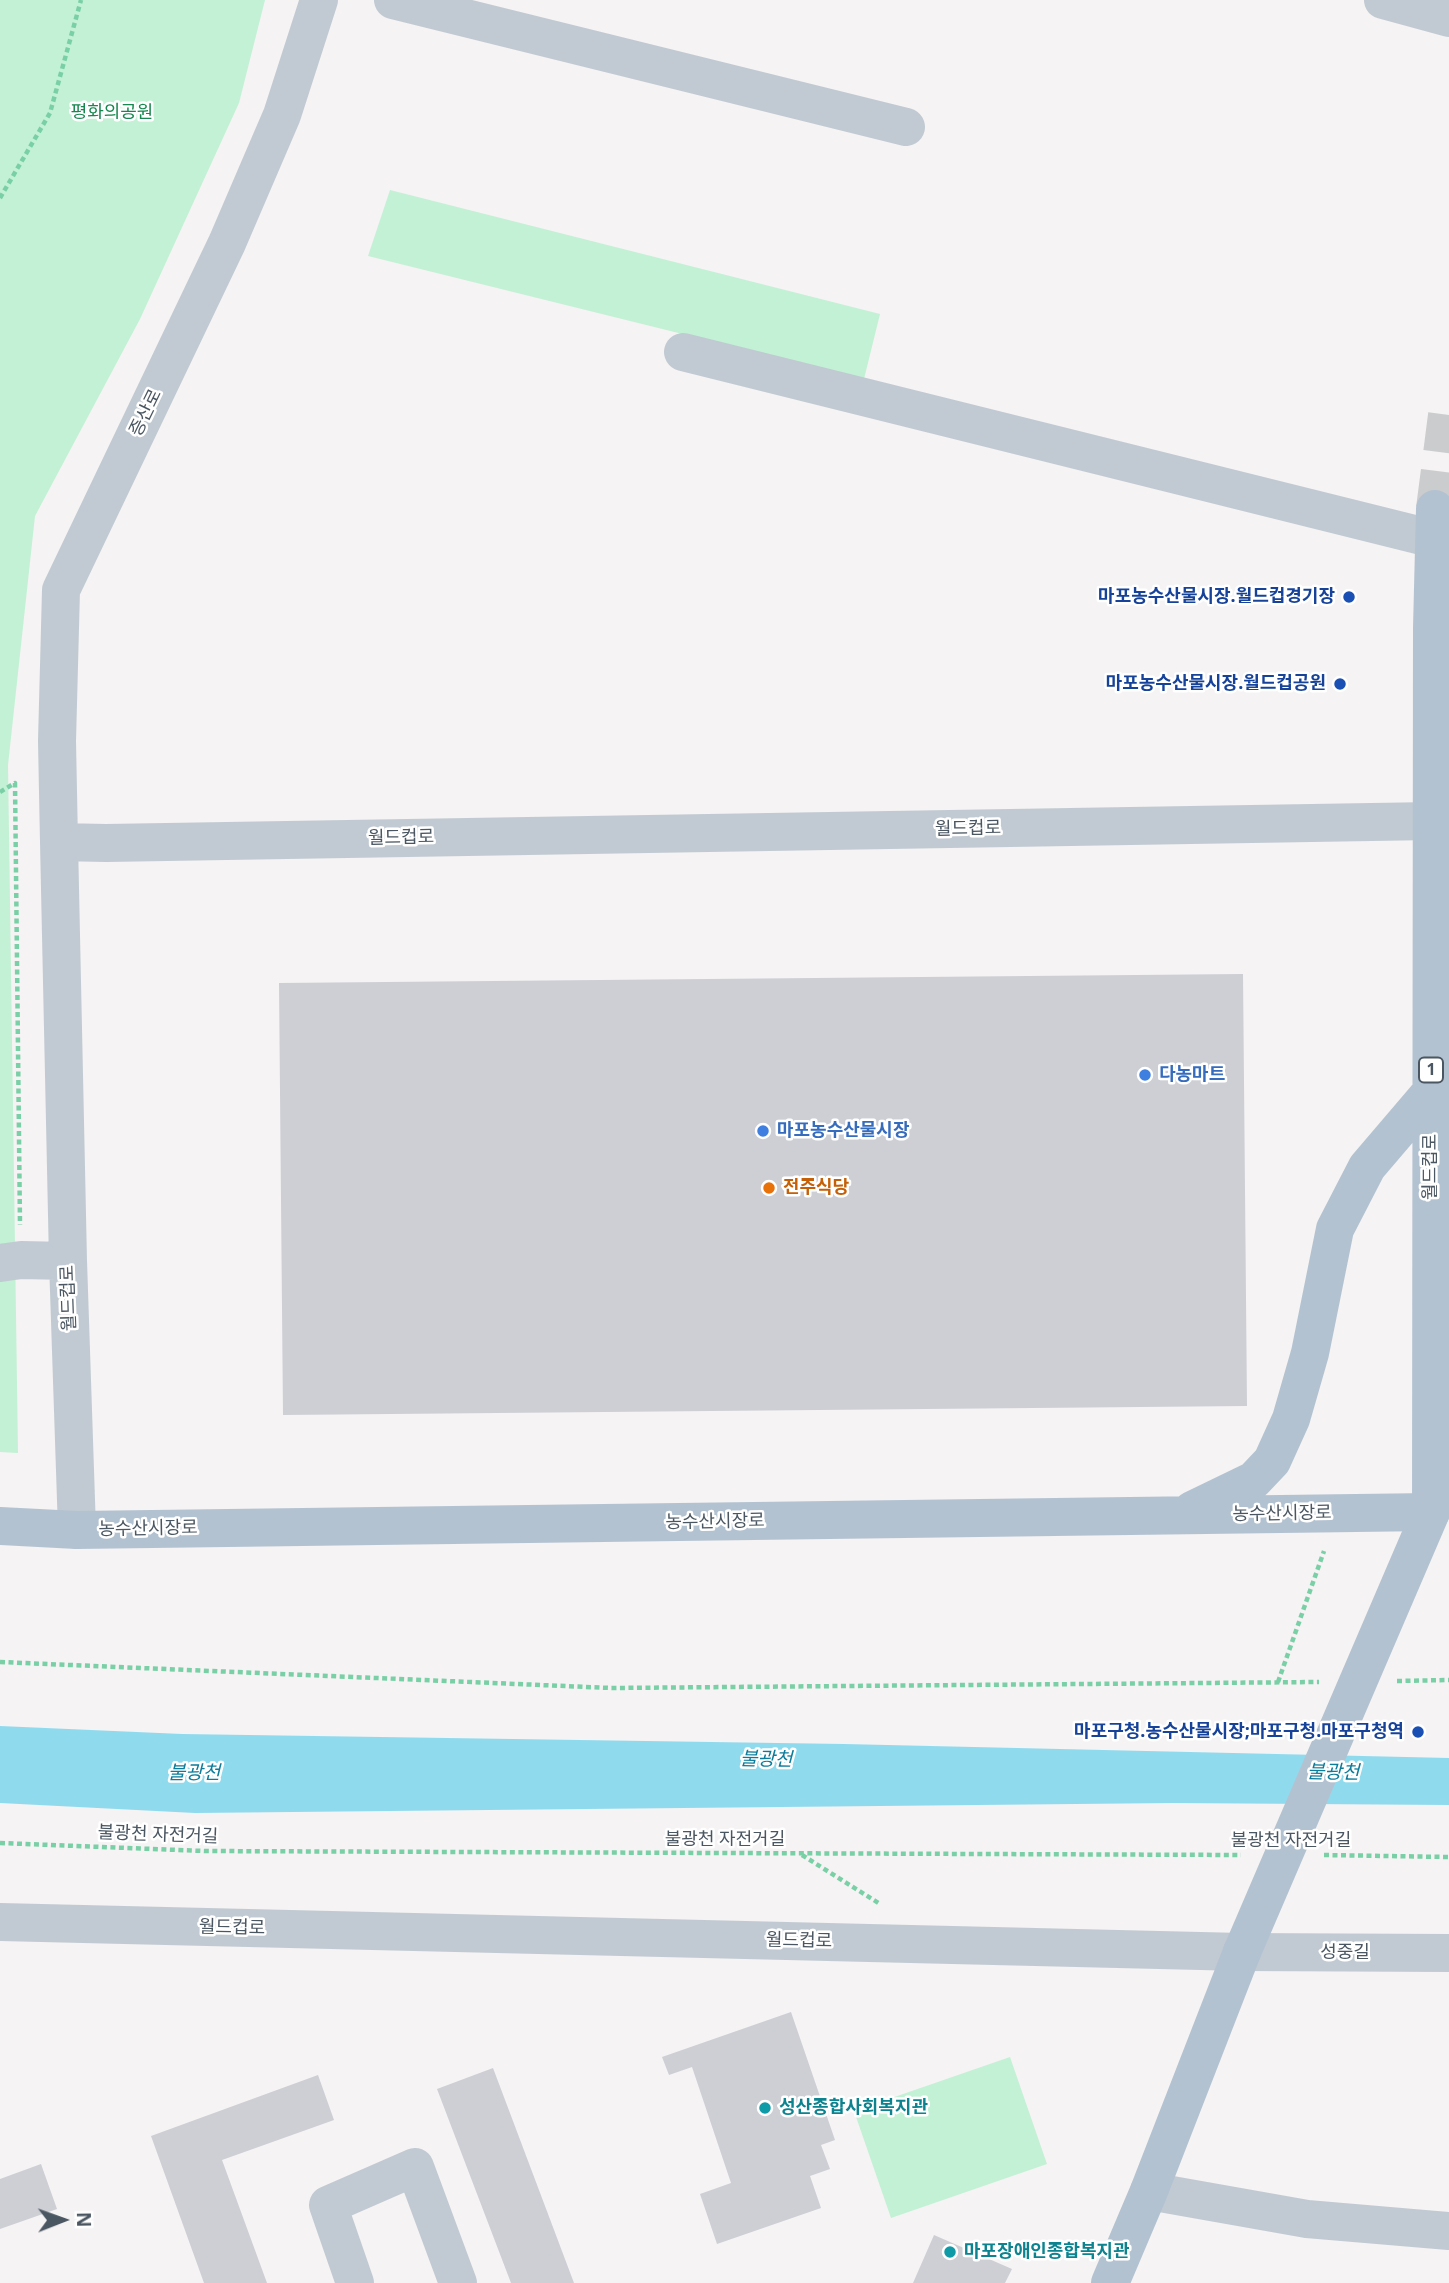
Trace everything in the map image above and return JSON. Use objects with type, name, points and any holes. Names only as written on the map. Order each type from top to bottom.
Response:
[{"type":"main road","name":"월드컵로","points":[[1431,1512],[1432,821],[1440,630],[1435,524]]},
{"type":"main road","points":[[1180,1516],[1254,1480],[1272,1461],[1291,1419],[1310,1353],[1335,1229],[1367,1167],[1432,1092]]},
{"type":"main road","points":[[1110,2283],[1242,1952],[1431,1512]]},
{"type":"main road","name":"농수산시장로","points":[[0,1526],[77,1531],[1431,1512]]},
{"type":"street","name":"증산로","points":[[59,842],[57,741],[61,590],[227,243],[282,115],[319,0]]},
{"type":"street","points":[[393,0],[905,127]]},
{"type":"street","points":[[1383,0],[1449,18]]},
{"type":"street","points":[[683,352],[1435,524]]},
{"type":"street","name":"월드컵로","points":[[77,1531],[59,842],[106,844],[1432,821]]},
{"type":"street","points":[[10,1262],[68,1261]]},
{"type":"street","name":"월드컵로","points":[[0,1922],[1242,1952]]},
{"type":"street","name":"성중길","points":[[1242,1952],[1449,1953]]},
{"type":"street","points":[[355,2283],[328,2205],[415,2167],[458,2283]]},
{"type":"street","points":[[1149,2190],[1307,2220],[1449,2231]]},
{"type":"path","points":[[0,198],[50,113],[81,0]]},
{"type":"path","points":[[0,792],[15,783],[10,1262]]},
{"type":"path","points":[[1278,1682],[1338,1513]]},
{"type":"path","points":[[0,1662],[611,1688],[1331,1682]]},
{"type":"path","points":[[1396,1681],[1449,1680]]},
{"type":"path","name":"불광천 자전거길","points":[[0,1843],[204,1851],[1248,1855]]},
{"type":"path","points":[[801,1854],[891,1910]]},
{"type":"path","name":"불광천 자전거길","points":[[1318,1855],[1449,1857]]},
{"type":"green space","name":"평화의공원","points":[[0,0],[265,0],[239,103],[140,319],[35,516],[8,765],[18,1453],[0,1452]]},
{"type":"green space","points":[[390,190],[880,314],[864,379],[368,256]]},
{"type":"green space","points":[[1010,2057],[1047,2164],[891,2218],[854,2111]]},
{"type":"water","name":"불광천","points":[[0,1726],[182,1734],[844,1744],[1449,1758],[1449,1805],[1173,1803],[195,1813],[0,1803]]},
{"type":"building","name":"마포농수산물시장","points":[[1243,974],[1247,1406],[283,1415],[279,983]]},
{"type":"building","name":"성산종합사회복지관","points":[[791,2012],[835,2140],[821,2145],[830,2169],[810,2176],[821,2208],[717,2244],[700,2194],[731,2183],[692,2067],[669,2075],[662,2057]]},
{"type":"building","points":[[493,2068],[574,2283],[511,2283],[437,2089]]},
{"type":"building","points":[[318,2075],[334,2120],[222,2160],[267,2283],[204,2283],[151,2136]]},
{"type":"building","points":[[41,2164],[57,2209],[0,2229],[0,2179]]},
{"type":"building","name":"마포장애인종합복지관","points":[[934,2235],[1012,2269],[1005,2283],[913,2283]]},
{"type":"tunnel","points":[[1435,509],[1449,400]]},
{"type":"place","name":"마포농수산물시장.월드컵경기장","points":[[1349,597]]},
{"type":"place","name":"마포농수산물시장.월드컵공원","points":[[1340,684]]},
{"type":"place","name":"다농마트","points":[[1145,1075]]},
{"type":"place","name":"마포농수산물시장","points":[[763,1131]]},
{"type":"place","name":"전주식당","points":[[769,1188]]},
{"type":"place","name":"마포구청.농수산물시장;마포구청.마포구청역","points":[[1418,1732]]},
{"type":"place","name":"성산종합사회복지관","points":[[765,2108]]},
{"type":"place","name":"마포장애인종합복지관","points":[[950,2252]]}]
